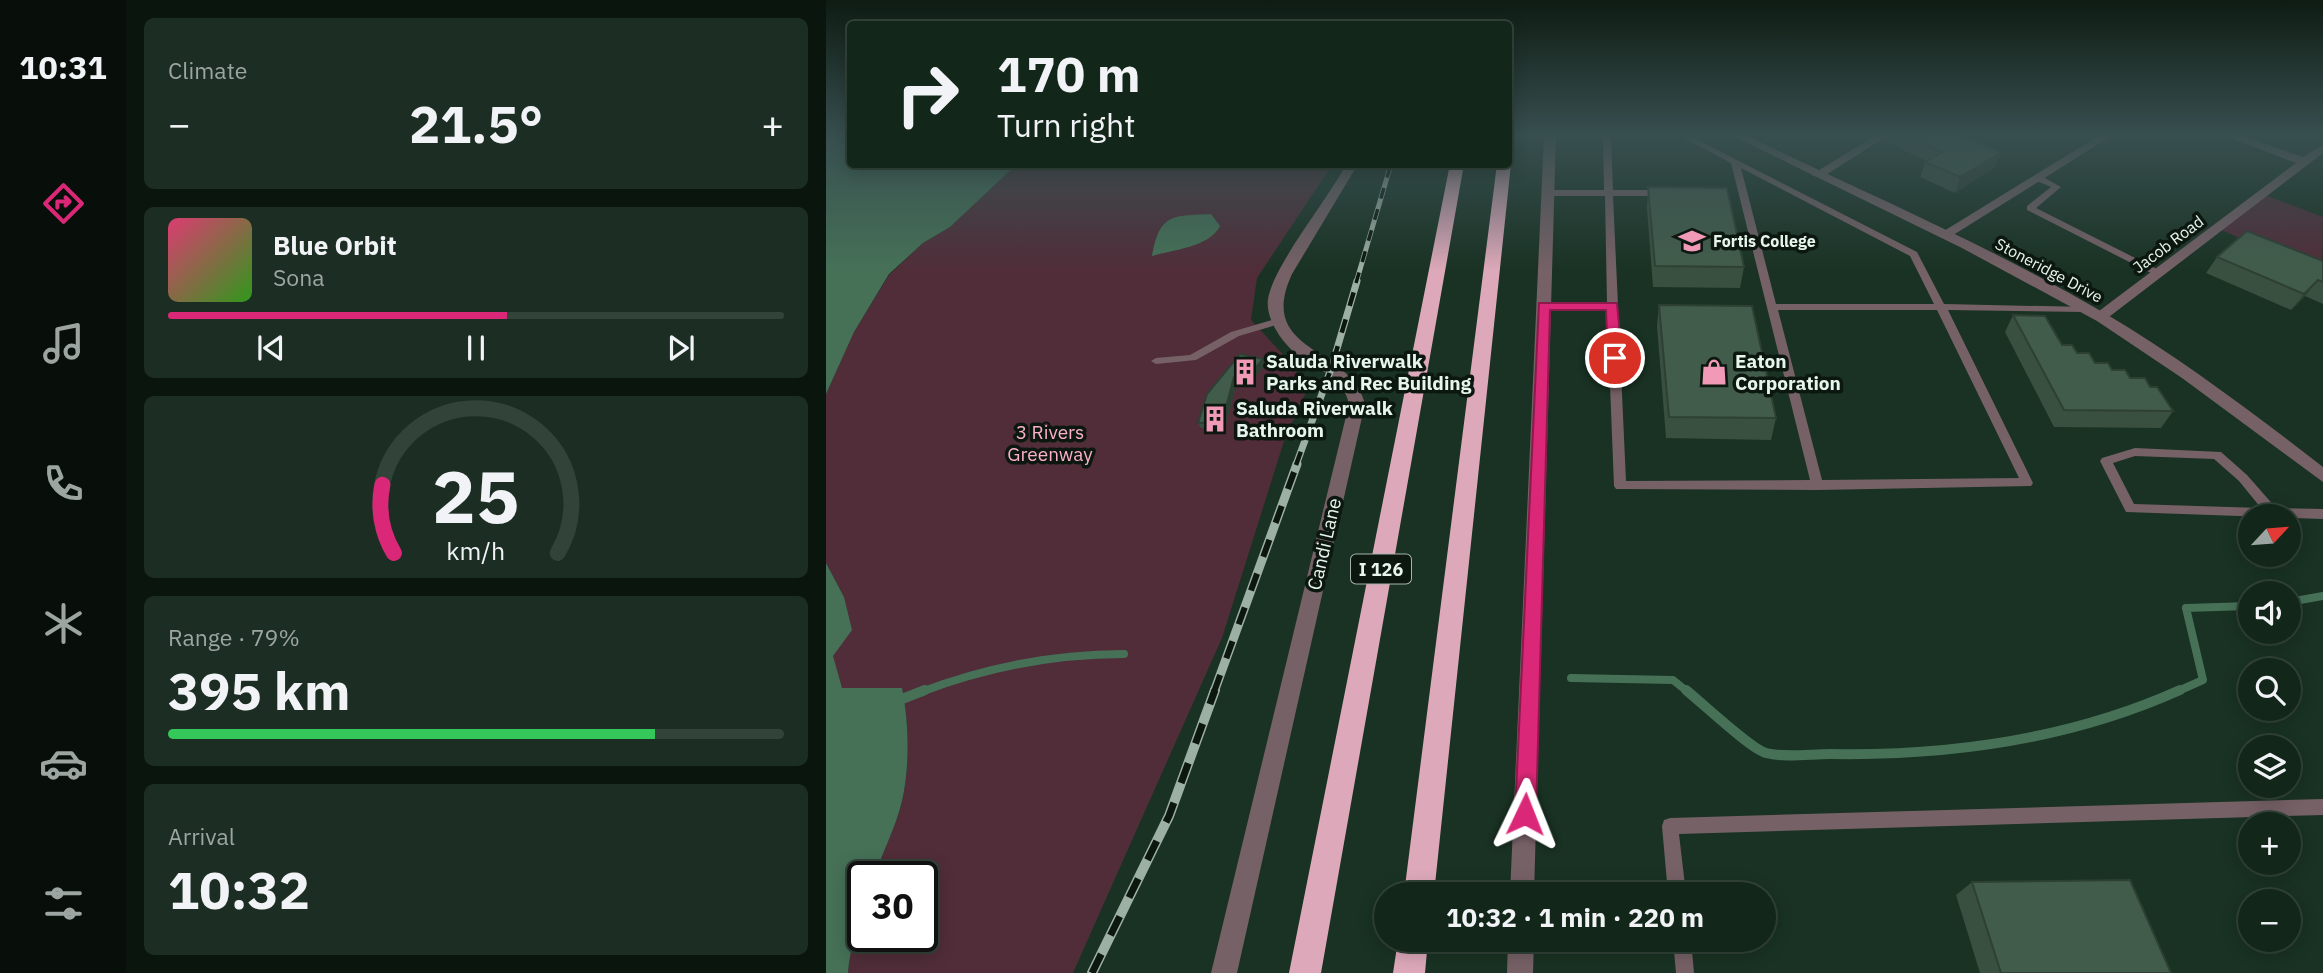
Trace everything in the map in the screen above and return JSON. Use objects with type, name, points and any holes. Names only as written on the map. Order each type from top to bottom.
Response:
[{"type":"highway","name":"I 126","points":[[1305,973],[1454,180]]},
{"type":"highway","points":[[1420,882],[1502,180]]},
{"type":"highway","points":[[1409,973],[1412,952]]},
{"type":"street","points":[[1279,321],[1277,290],[1343,180]]},
{"type":"street","points":[[1522,882],[1548,180]]},
{"type":"street","name":"Stoneridge Drive","points":[[1828,180],[1945,234],[2100,317],[2242,412],[2323,476]]},
{"type":"street","points":[[1945,234],[2034,180]]},
{"type":"street","name":"Jacob Road","points":[[2100,317],[2281,180]]},
{"type":"street","name":"Candi Lane","points":[[1224,973],[1357,404],[1356,394],[1349,381],[1299,350],[1279,321]]},
{"type":"street","points":[[1520,973],[1521,952]]},
{"type":"lane","points":[[1609,180],[1620,486],[2027,483],[1914,254],[1771,180]]},
{"type":"lane","points":[[1737,180],[1817,485]]},
{"type":"lane","points":[[2043,180],[2057,187],[2030,208],[2158,273]]},
{"type":"lane","points":[[1548,192],[1678,193]]},
{"type":"lane","points":[[1544,306],[1612,306]]},
{"type":"lane","points":[[1772,307],[2084,309]]},
{"type":"lane","points":[[1156,361],[1192,358],[1235,334],[1279,321]]},
{"type":"lane","points":[[2135,452],[2217,455],[2243,478],[2273,513],[2130,509],[2106,461],[2135,452]]},
{"type":"lane","points":[[2301,514],[2323,514]]},
{"type":"lane","points":[[1676,882],[1670,826],[2323,807]]},
{"type":"lane","points":[[1683,952],[1685,973]]},
{"type":"green space","name":"3 Rivers Greenway","points":[[1000,180],[1322,180],[1257,278],[1251,320],[1292,364],[1307,390],[1285,438],[1222,638],[1073,973],[848,973],[850,952],[938,952],[938,861],[880,861],[905,787],[908,744],[902,688],[842,689],[832,656],[844,597],[826,563],[826,394],[854,332],[889,275],[923,243],[950,227]]},
{"type":"green space","points":[[2262,194],[2323,217],[2322,274],[2217,228]]},
{"type":"shaded area","points":[[826,180],[1000,180],[950,227],[923,243],[889,274],[854,332],[826,394]]},
{"type":"shaded area","points":[[1211,214],[1220,226],[1208,239],[1190,247],[1152,256],[1155,242],[1164,224],[1186,215]]},
{"type":"shaded area","points":[[826,563],[844,597],[852,630],[833,656],[842,688],[902,688],[907,729],[907,759],[902,801],[880,861],[847,861],[847,952],[852,952],[848,973],[826,973]]},
{"type":"building","points":[[1648,187],[1727,188],[1744,267],[1655,266]]},
{"type":"building","points":[[2247,231],[2323,261],[2323,282],[2318,280],[2304,294],[2217,257]]},
{"type":"building","points":[[1659,305],[1752,306],[1776,418],[1669,417]]},
{"type":"building","points":[[2013,315],[2045,316],[2062,345],[2072,345],[2077,353],[2089,353],[2095,363],[2108,363],[2112,370],[2125,370],[2130,378],[2145,378],[2150,387],[2157,387],[2173,411],[2064,410]]},
{"type":"building","points":[[1240,354],[1263,359],[1246,379],[1234,377],[1222,422],[1198,423],[1207,394]]},
{"type":"building","points":[[2130,880],[2171,973],[2001,973],[1972,882]]},
{"type":"waterway","points":[[2301,600],[2323,596]]},
{"type":"waterway","points":[[2176,692],[2203,680],[2186,608],[2238,606]]},
{"type":"waterway","points":[[921,692],[996,669],[1046,659],[1124,654]]},
{"type":"waterway","points":[[1571,678],[1673,680],[1688,692]]},
{"type":"waterway","points":[[897,701],[925,690]]},
{"type":"waterway","points":[[1686,690],[1759,750],[1789,756],[1919,752],[2008,741],[2096,721],[2180,690]]},
{"type":"railway","points":[[1356,283],[1386,180]]},
{"type":"railway","points":[[1296,465],[1331,369],[1357,281]]},
{"type":"railway","points":[[1214,692],[1297,464]]},
{"type":"railway","points":[[1092,973],[1169,816],[1215,690]]},
{"type":"place","name":"Fortis College","points":[[1692,241]]},
{"type":"place","name":"Saluda Riverwalk Parks and Rec Building","points":[[1245,372]]},
{"type":"place","name":"Eaton Corporation","points":[[1714,372]]},
{"type":"place","name":"Saluda Riverwalk Bathroom","points":[[1215,419]]},
{"type":"route","points":[[1525,814],[1544,306],[1612,306],[1615,358]]}]
